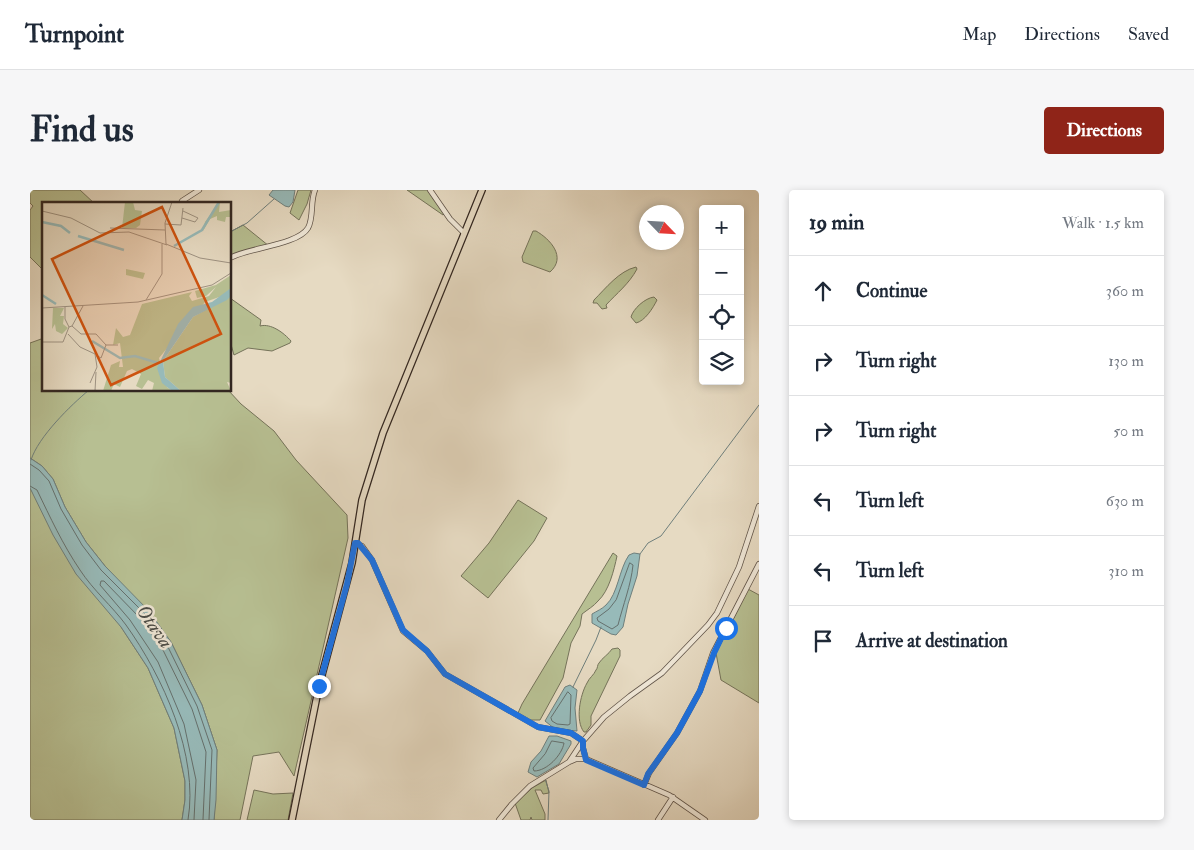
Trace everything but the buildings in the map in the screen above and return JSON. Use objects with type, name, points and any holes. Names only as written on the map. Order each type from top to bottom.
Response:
[{"type":"main road","points":[[292,820],[319,686],[347,584],[362,500],[370,471],[383,434],[482,190]]},
{"type":"street","points":[[183,202],[199,190]]},
{"type":"street","points":[[231,256],[280,243],[305,232],[309,226],[312,199],[316,190]]},
{"type":"street","points":[[430,190],[450,219],[464,233]]},
{"type":"street","points":[[569,762],[583,741],[604,717],[662,673],[717,613],[740,567],[759,506]]},
{"type":"street","points":[[355,543],[362,546],[372,560],[403,630],[427,651],[445,674],[538,727],[571,733],[583,741]]},
{"type":"street","points":[[644,785],[648,774],[677,733],[700,691],[714,653],[759,564]]},
{"type":"street","points":[[583,741],[586,760]]},
{"type":"street","points":[[499,820],[530,786],[576,759],[586,760],[673,798],[705,820]]},
{"type":"street","points":[[658,820],[673,798]]},
{"type":"green space","points":[[30,190],[80,190],[93,202],[42,202],[42,269],[30,257],[30,210],[33,206],[30,203]]},
{"type":"green space","points":[[298,190],[311,190],[299,220],[290,213]]},
{"type":"green space","points":[[407,190],[428,190],[444,214],[443,215]]},
{"type":"green space","points":[[243,225],[269,246],[232,255],[231,231]]},
{"type":"green space","points":[[533,231],[536,231],[546,239],[555,249],[557,260],[550,272],[523,262],[522,257]]},
{"type":"green space","points":[[636,267],[637,269],[623,288],[606,305],[607,308],[602,309],[597,303],[593,303],[618,276]]},
{"type":"green space","points":[[654,297],[657,300],[651,310],[643,320],[636,323],[631,317],[634,311],[640,304]]},
{"type":"green space","points":[[231,299],[261,320],[260,326],[264,325],[277,329],[291,341],[272,351],[248,348],[234,355],[231,344]]},
{"type":"green space","points":[[42,339],[42,391],[229,391],[241,404],[274,431],[296,460],[347,515],[348,538],[294,776],[279,752],[253,756],[240,820],[214,820],[217,750],[202,705],[171,642],[86,542],[65,507],[53,479],[42,466],[30,458],[30,343]]},
{"type":"green space","points":[[30,488],[148,668],[174,728],[185,781],[182,820],[30,820]]},
{"type":"green space","points":[[518,500],[547,518],[534,541],[488,598],[461,576],[489,543]]},
{"type":"green space","points":[[613,553],[617,556],[610,580],[602,597],[595,605],[582,614],[580,626],[571,643],[563,678],[540,720],[529,720],[518,713],[522,704]]},
{"type":"green space","points":[[748,589],[759,595],[759,703],[721,680],[716,653]]},
{"type":"green space","points":[[618,648],[620,656],[591,716],[591,725],[584,732],[579,715],[584,688],[600,661],[612,649]]},
{"type":"green space","points":[[546,780],[549,793],[543,794],[541,790],[535,790],[545,814],[545,820],[532,820],[531,817],[530,820],[521,820],[515,803],[532,788]]},
{"type":"green space","points":[[254,790],[273,794],[293,793],[288,820],[247,820]]},
{"type":"water","points":[[273,190],[295,190],[293,202],[289,207],[269,195]]},
{"type":"water","name":"Otava","points":[[30,458],[42,466],[53,479],[65,507],[86,542],[105,566],[149,611],[171,642],[202,705],[217,750],[214,820],[182,820],[185,781],[174,728],[148,668],[121,627],[76,574],[53,535],[30,488]]},
{"type":"water","points":[[634,553],[640,554],[637,576],[623,627],[616,635],[611,634],[592,623],[592,614],[603,608],[610,600],[629,555]]},
{"type":"water","points":[[570,685],[577,690],[575,708],[577,731],[555,729],[545,721],[565,687]]},
{"type":"water","points":[[549,736],[557,736],[571,741],[571,744],[559,764],[537,777],[528,772],[531,762],[541,751]]},
{"type":"waterway","points":[[231,231],[247,223],[274,199]]},
{"type":"waterway","points":[[31,460],[40,441],[73,404],[88,391]]},
{"type":"waterway","points":[[640,554],[648,543],[661,536],[759,405]]},
{"type":"waterway","points":[[573,687],[601,627]]},
{"type":"waterway","points":[[545,779],[549,791],[548,820]]},
{"type":"route","points":[[319,686],[347,584],[355,543],[358,543],[372,560],[387,591],[399,624],[409,637],[427,651],[445,674],[538,727],[578,736],[583,741],[586,760],[644,785],[648,774],[677,733],[700,691],[714,653],[726,628]]}]
